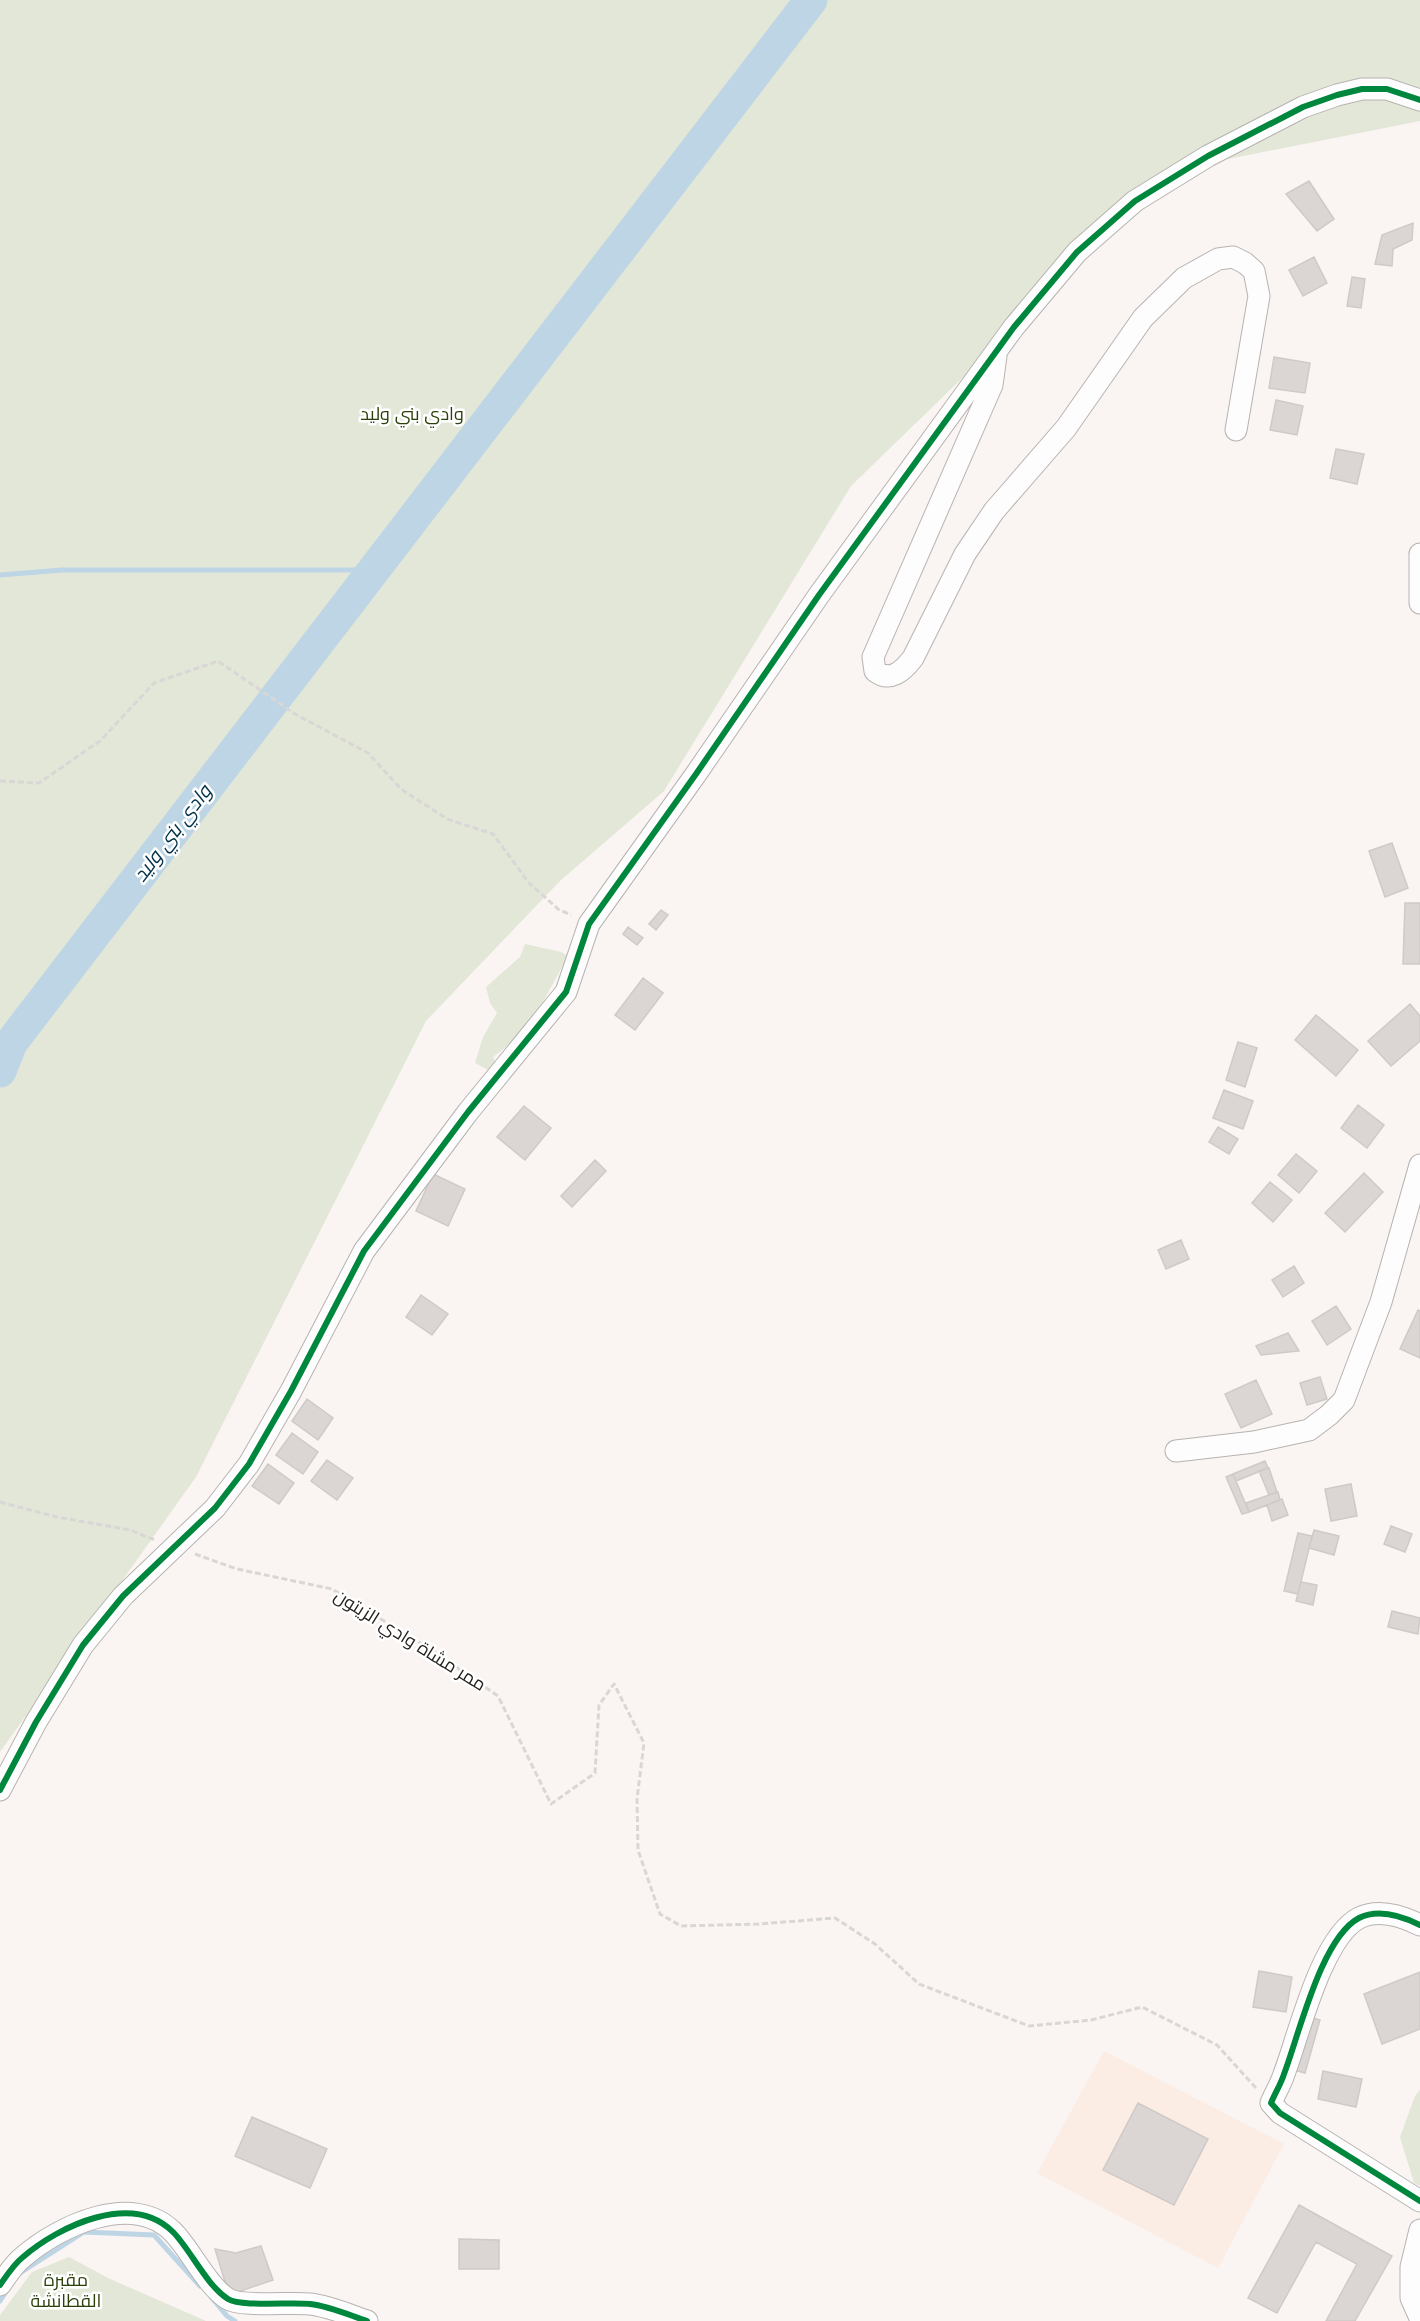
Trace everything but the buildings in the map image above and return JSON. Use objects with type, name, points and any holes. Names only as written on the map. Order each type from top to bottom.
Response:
[{"type":"street","points":[[0,1790],[36,1722],[83,1645],[123,1596],[215,1508],[249,1464],[291,1391],[364,1251],[468,1112],[566,992],[589,924],[819,595],[1014,327],[1077,252],[1135,201],[1208,156],[1303,107],[1362,89],[1387,89],[1420,100]]},
{"type":"street","points":[[996,352],[992,385],[873,657],[875,670],[881,676],[890,676],[903,671],[913,658],[965,554],[982,528],[1066,428],[1143,318],[1184,278],[1218,259],[1233,257],[1254,271],[1259,296],[1236,430]]},
{"type":"street","points":[[1420,554],[1420,603]]},
{"type":"street","points":[[1176,1451],[1254,1442],[1309,1430],[1344,1400],[1381,1302],[1420,1165]]},
{"type":"street","points":[[1420,1925],[1401,1916],[1376,1913],[1358,1918],[1342,1934],[1323,1964],[1285,2072],[1271,2103],[1273,2107],[1420,2201]]},
{"type":"street","points":[[0,2285],[22,2257],[59,2231],[100,2215],[134,2214],[156,2219],[172,2231],[228,2299],[250,2304],[282,2302],[312,2304],[367,2321]]},
{"type":"street","points":[[1420,2230],[1411,2267],[1411,2298],[1420,2318]]},
{"type":"path","points":[[0,781],[39,783],[100,741],[154,683],[218,661],[295,714],[368,753],[401,789],[447,819],[493,834],[529,883],[558,909],[589,924]]},
{"type":"shaded area","points":[[1104,2051],[1284,2144],[1218,2268],[1037,2173]]},
{"type":"green space","name":"وادي بني وليد","points":[[0,0],[1420,0],[1420,121],[1178,169],[851,486],[664,791],[560,881],[426,1021],[196,1477],[0,1752]]},
{"type":"green space","points":[[525,944],[561,952],[568,956],[527,1031],[493,1057],[497,1066],[490,1071],[475,1063],[483,1037],[497,1013],[490,1003],[486,987],[520,957]]},
{"type":"green space","points":[[1420,2090],[1420,2186],[1414,2183],[1400,2137],[1415,2096]]},
{"type":"green space","name":"مقبرة القطانشة","points":[[69,2257],[108,2278],[206,2321],[0,2321],[0,2315],[32,2272]]},
{"type":"waterway","name":"وادي بني وليد","points":[[0,1071],[11,1043],[811,0]]},
{"type":"waterway","points":[[0,575],[62,570],[375,570]]},
{"type":"waterway","points":[[20,2273],[84,2232],[154,2235],[200,2286]]},
{"type":"waterway","points":[[0,2301],[7,2290]]},
{"type":"waterway","points":[[211,2297],[227,2316],[235,2321]]},
{"type":"cycle path","points":[[0,1790],[36,1722],[83,1645],[123,1596],[215,1508],[249,1464],[291,1391],[364,1251],[468,1112],[566,992],[589,924],[819,595],[1014,327],[1077,252],[1135,201],[1208,156],[1303,107],[1362,89],[1387,89],[1420,100]]},
{"type":"cycle path","points":[[1420,1925],[1398,1916],[1382,1913],[1359,1918],[1345,1929],[1333,1945],[1313,1989],[1283,2078],[1271,2103],[1280,2113],[1420,2201]]},
{"type":"cycle path","points":[[0,2285],[20,2260],[56,2234],[96,2218],[117,2214],[137,2214],[156,2220],[173,2232],[206,2277],[228,2299],[244,2303],[317,2305],[367,2321]]}]
